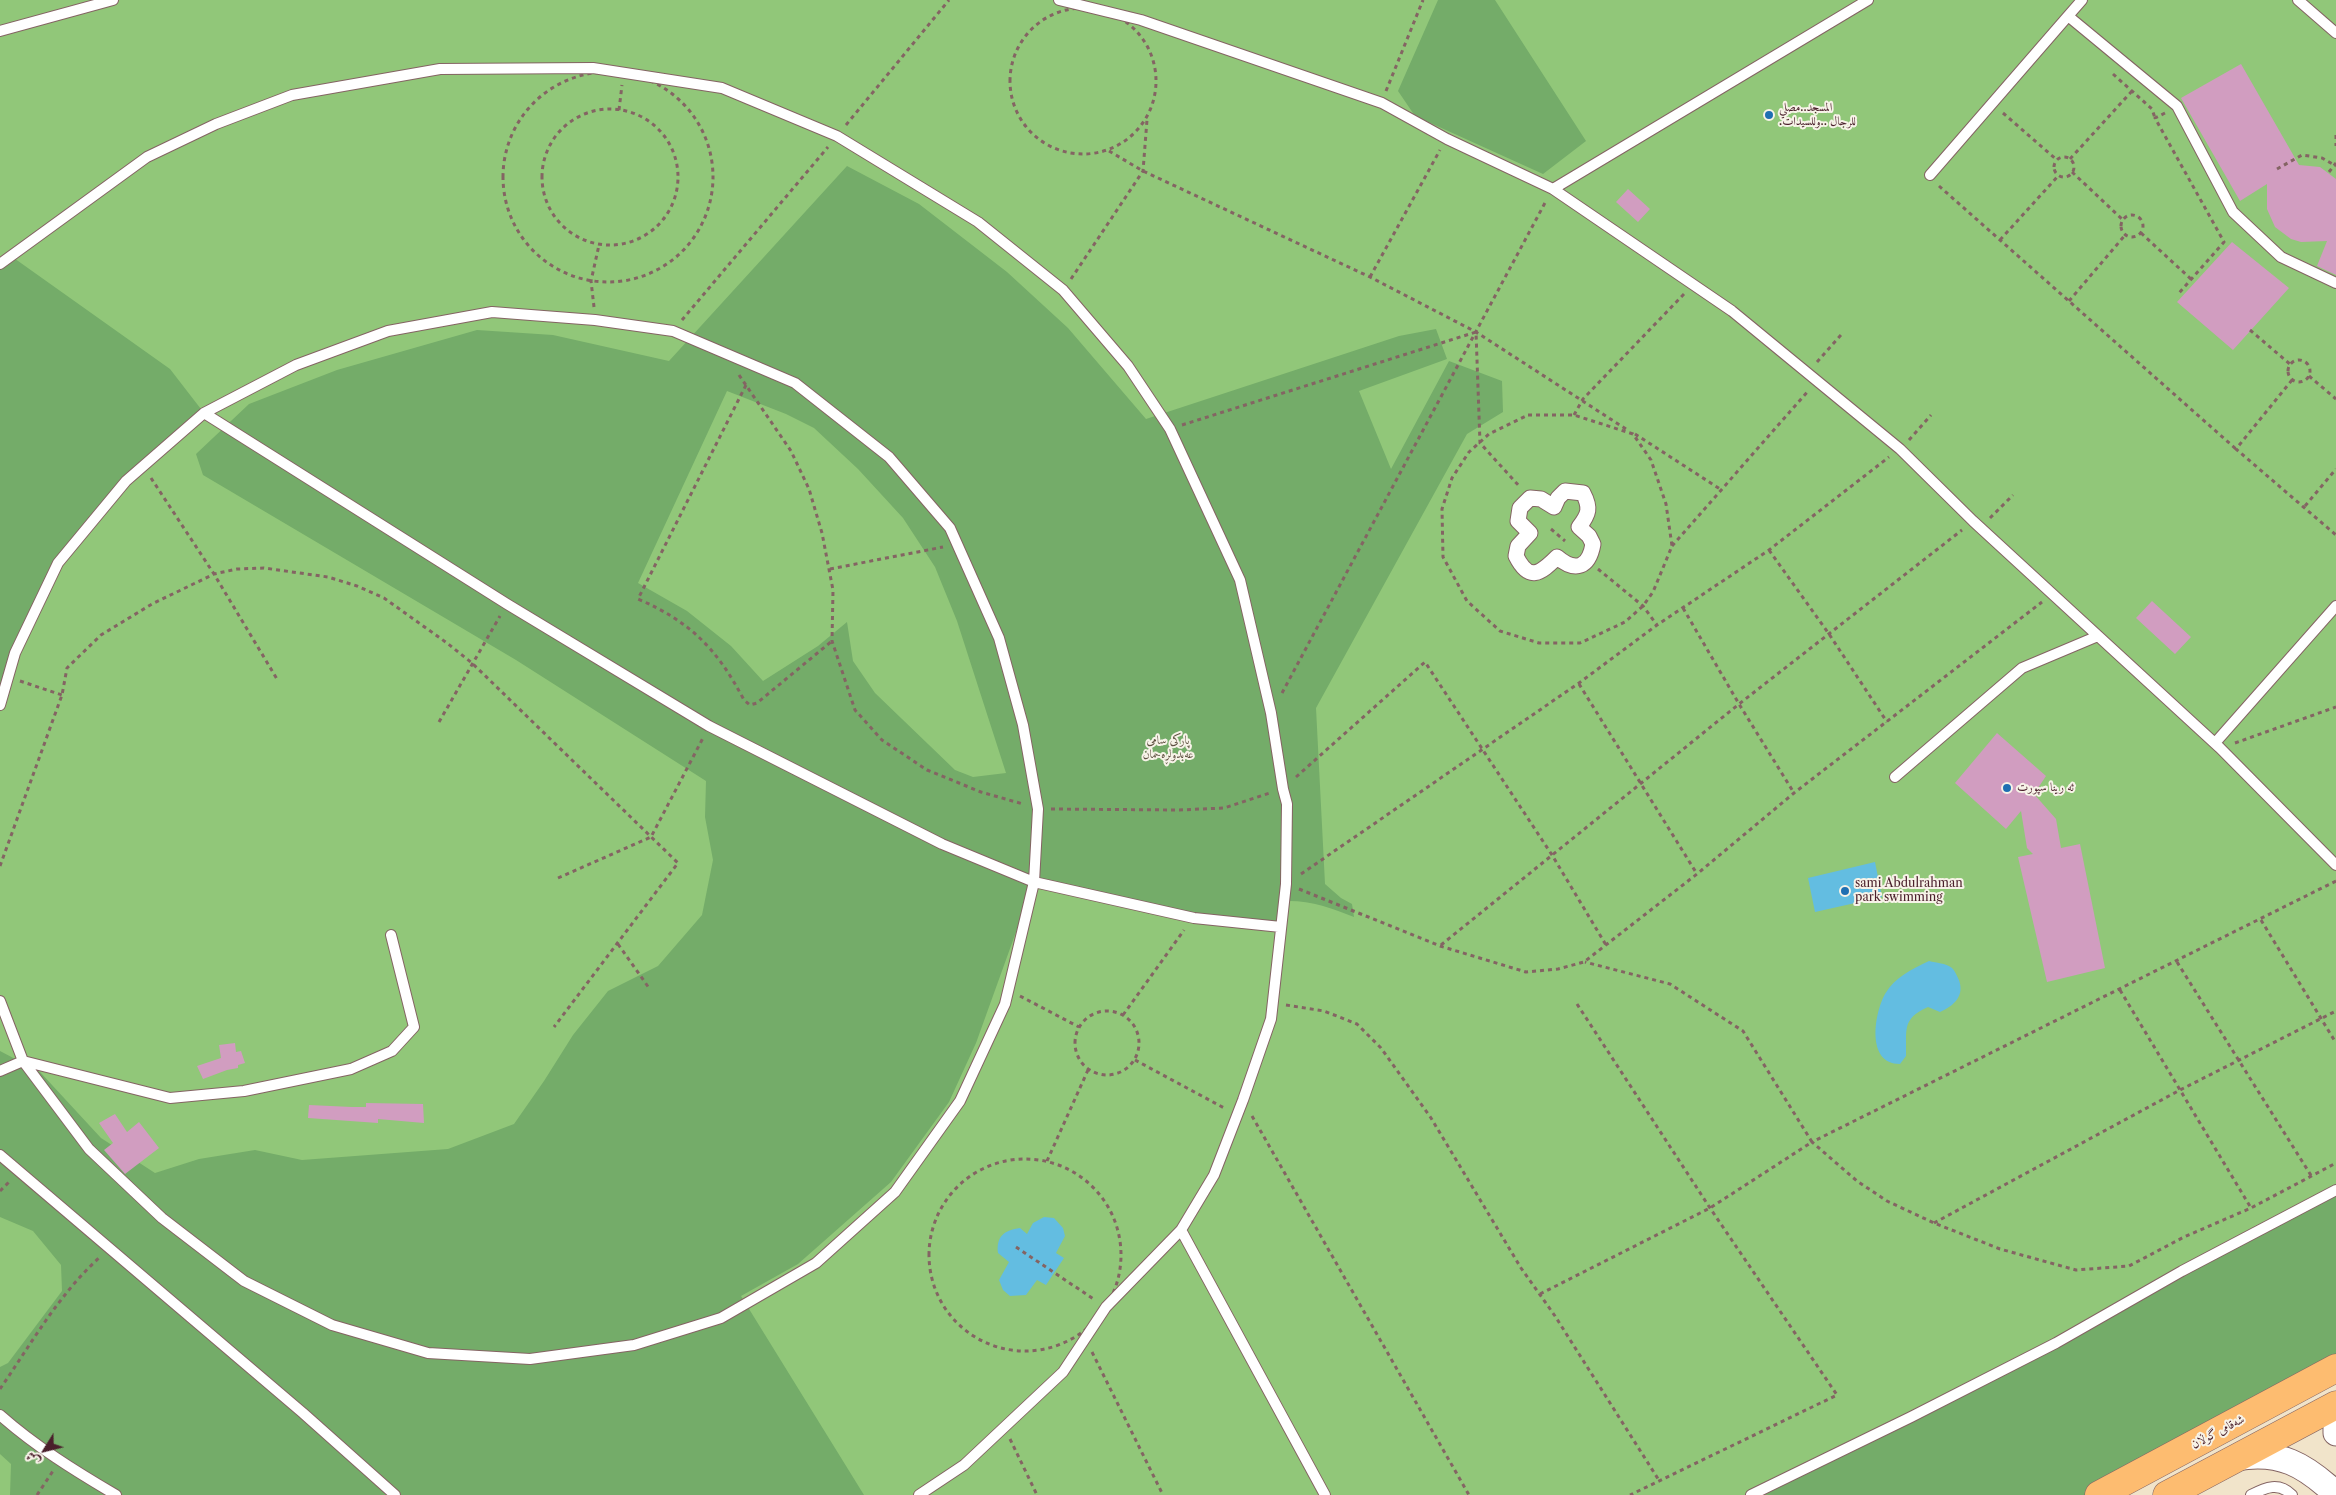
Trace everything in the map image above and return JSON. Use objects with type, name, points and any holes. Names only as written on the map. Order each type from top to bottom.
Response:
[{"type":"main road","name":"شەقامی گوڵان","points":[[2099,1495],[2336,1368]]},
{"type":"main road","points":[[2170,1493],[2336,1407]]},
{"type":"street","points":[[1565,491],[1583,493],[1588,504],[1588,515],[1579,527],[1593,544],[1591,558],[1588,561],[1584,564],[1566,565],[1557,557],[1543,572],[1533,574],[1522,568],[1516,556],[1518,546],[1530,533],[1518,521],[1520,508],[1530,498],[1541,499],[1554,507],[1558,498],[1565,491]]},
{"type":"street","points":[[2336,1407],[2336,1433]]},
{"type":"street","points":[[2236,1458],[2268,1456],[2291,1462],[2316,1476],[2336,1494]]},
{"type":"lane","points":[[0,31],[113,0]]},
{"type":"lane","points":[[1058,0],[1141,20],[1382,104],[1447,139],[1553,189],[1692,286],[1732,311],[1806,374],[1900,449],[1977,524],[2218,746],[2336,865]]},
{"type":"lane","points":[[1553,189],[1868,0]]},
{"type":"lane","points":[[1932,172],[2082,0]]},
{"type":"lane","points":[[2298,0],[2336,34]]},
{"type":"lane","points":[[2068,16],[2176,106],[2233,212],[2281,257],[2336,282]]},
{"type":"lane","points":[[0,264],[147,157],[216,124],[292,95],[440,68],[593,68],[722,88],[837,136],[978,222],[1064,290],[1128,366],[1170,429],[1240,580],[1271,713],[1282,789],[1287,804],[1286,884],[1271,1019],[1238,1115],[1214,1175],[1180,1230],[1106,1307],[1063,1372],[964,1465],[919,1495]]},
{"type":"lane","points":[[0,704],[15,653],[58,563],[126,481],[204,413],[296,365],[388,331],[492,312],[596,320],[673,331],[718,352],[795,383],[890,457],[950,528],[999,638],[1023,725],[1038,809],[1034,882],[1005,1004],[960,1101],[895,1192],[816,1263],[721,1318],[634,1345],[530,1360],[428,1354],[332,1325],[244,1281],[162,1218],[89,1149],[23,1060],[0,1001]]},
{"type":"lane","points":[[204,413],[507,604],[709,726],[942,844],[1034,882],[1194,918],[1281,928]]},
{"type":"lane","points":[[2218,746],[2336,606]]},
{"type":"lane","points":[[1895,777],[2022,668],[2098,636]]},
{"type":"lane","points":[[0,1071],[23,1060],[170,1098],[244,1091],[351,1069],[392,1051],[414,1026],[392,935]]},
{"type":"lane","points":[[0,1156],[303,1413],[395,1495]]},
{"type":"lane","points":[[1751,1495],[1912,1417],[2056,1343],[2182,1271],[2336,1190]]},
{"type":"lane","points":[[1180,1230],[1325,1495]]},
{"type":"lane","points":[[0,1415],[20,1432],[60,1460],[116,1495]]},
{"type":"lane","points":[[2251,1495],[2263,1489],[2276,1486],[2285,1488],[2292,1495]]},
{"type":"path","points":[[673,331],[949,0]]},
{"type":"path","points":[[1382,104],[1423,0]]},
{"type":"path","points":[[1064,290],[1143,171],[1147,119],[1156,95],[1156,69],[1148,45],[1135,29],[1119,17],[1100,9],[1076,8],[1051,14],[1031,29],[1017,49],[1010,73],[1011,98],[1021,121],[1038,140],[1060,151],[1085,155],[1109,151],[1131,138],[1147,119]]},
{"type":"path","points":[[602,71],[624,72],[644,78],[662,87],[679,99],[693,115],[703,132],[710,152],[713,173],[712,193],[706,213],[697,232],[685,248],[670,262],[652,272],[632,279],[612,282],[591,281],[570,275],[550,265],[533,251],[519,234],[509,214],[504,193],[502,171],[506,149],[514,128],[525,110],[547,90],[560,82],[580,74],[602,71]]},
{"type":"path","points":[[619,110],[624,72]]},
{"type":"path","points":[[2110,72],[2152,109],[2155,118],[2224,242],[2179,293]]},
{"type":"path","points":[[2070,159],[2144,79]]},
{"type":"path","points":[[1992,103],[2057,160]]},
{"type":"path","points":[[2155,118],[2176,106]]},
{"type":"path","points":[[604,110],[619,110],[644,119],[664,137],[676,161],[677,188],[668,213],[650,232],[626,244],[599,245],[571,233],[551,211],[545,197],[542,182],[543,167],[546,152],[554,139],[575,118],[604,110]]},
{"type":"path","points":[[2336,135],[2336,146]]},
{"type":"path","points":[[1370,276],[1447,139]]},
{"type":"path","points":[[1109,151],[1143,171],[1370,276],[1476,332],[1720,489]]},
{"type":"path","points":[[2277,169],[2302,155],[2322,158],[2336,164],[2329,172]]},
{"type":"path","points":[[2062,157],[2070,159],[2074,165],[2072,172],[2064,176],[2059,175],[2054,166],[2057,160],[2062,157]]},
{"type":"path","points":[[1932,172],[1939,186],[2336,535]]},
{"type":"path","points":[[2072,172],[2123,220]]},
{"type":"path","points":[[2000,240],[2059,175]]},
{"type":"path","points":[[1271,713],[1553,189]]},
{"type":"path","points":[[2128,216],[2139,217],[2143,223],[2140,233],[2135,237],[2126,234],[2122,227],[2123,220],[2128,216]]},
{"type":"path","points":[[2140,233],[2192,280]]},
{"type":"path","points":[[2069,301],[2126,234]]},
{"type":"path","points":[[596,320],[591,281],[599,245]]},
{"type":"path","points":[[1574,416],[1583,400],[1692,286]]},
{"type":"path","points":[[2250,330],[2291,365]]},
{"type":"path","points":[[1170,429],[1476,332]]},
{"type":"path","points":[[1476,332],[1480,443],[1530,498]]},
{"type":"path","points":[[1806,374],[1841,335]]},
{"type":"path","points":[[718,352],[746,386],[790,451],[810,489],[830,569],[834,609],[832,641],[855,710],[882,740],[927,770],[982,792],[1038,809],[1179,810],[1224,808],[1282,789],[1425,662],[1552,855],[1606,945]]},
{"type":"path","points":[[2299,360],[2306,363],[2310,369],[2309,376],[2301,382],[2292,380],[2288,373],[2291,365],[2299,360]]},
{"type":"path","points":[[2309,376],[2336,399]]},
{"type":"path","points":[[2236,449],[2292,380]]},
{"type":"path","points":[[1672,546],[1666,504],[1651,460],[1634,434],[1574,416],[1528,415],[1489,434],[1469,452],[1452,478],[1442,510],[1443,557],[1467,601],[1500,631],[1539,642],[1580,643],[1625,622],[1643,606],[1653,592],[1672,546],[1720,489],[1816,382]]},
{"type":"path","points":[[746,386],[638,599],[681,622],[704,641],[720,658],[744,700],[750,705],[756,703],[832,641]]},
{"type":"path","points":[[1286,884],[1483,750],[1579,683],[1657,625],[1768,550],[1900,449],[1932,415]]},
{"type":"path","points":[[143,467],[214,574],[277,679]]},
{"type":"path","points":[[2304,506],[2336,469]]},
{"type":"path","points":[[1440,946],[1739,704],[2013,495]]},
{"type":"path","points":[[830,569],[956,544]]},
{"type":"path","points":[[1768,550],[1829,634],[1887,722]]},
{"type":"path","points":[[1588,561],[1643,606],[1657,625]]},
{"type":"path","points":[[0,866],[62,695],[67,668],[101,635],[152,604],[214,574],[237,569],[264,568],[328,578],[357,586],[384,598],[447,642],[472,663],[678,863],[554,1027]]},
{"type":"path","points":[[1286,884],[1440,946],[1526,972],[1558,969],[1584,962],[1697,874],[1794,793],[2052,594]]},
{"type":"path","points":[[439,722],[507,604]]},
{"type":"path","points":[[1683,608],[1794,793]]},
{"type":"path","points":[[9,677],[62,695]]},
{"type":"path","points":[[1579,683],[1697,874]]},
{"type":"path","points":[[2218,746],[2336,707]]},
{"type":"path","points":[[558,878],[651,837],[709,726]]},
{"type":"path","points":[[1540,1294],[1710,1208],[1812,1142],[2177,962],[2336,881]]},
{"type":"path","points":[[1123,1015],[1194,918]]},
{"type":"path","points":[[2261,920],[2336,1043]]},
{"type":"path","points":[[618,944],[649,988]]},
{"type":"path","points":[[1584,962],[1670,984],[1743,1031],[1812,1142],[1857,1181],[1887,1201],[2000,1250],[2076,1270],[2129,1266],[2184,1237],[2251,1208],[2336,1163]]},
{"type":"path","points":[[2177,962],[2312,1177]]},
{"type":"path","points":[[1009,990],[1079,1027]]},
{"type":"path","points":[[2120,990],[2251,1208]]},
{"type":"path","points":[[1273,1003],[1324,1011],[1340,1017],[1356,1024],[1381,1048],[1431,1118],[1521,1268],[1540,1294],[1660,1482]]},
{"type":"path","points":[[1577,1004],[1710,1208],[1837,1395],[1630,1495]]},
{"type":"path","points":[[1113,1011],[1123,1015],[1137,1030],[1139,1050],[1136,1060],[1128,1068],[1114,1075],[1098,1075],[1088,1070],[1076,1055],[1075,1036],[1079,1027],[1085,1019],[1098,1012],[1113,1011]]},
{"type":"path","points":[[1934,1223],[2180,1090],[2336,1011]]},
{"type":"path","points":[[1136,1060],[1238,1115]]},
{"type":"path","points":[[1047,1161],[1088,1070]]},
{"type":"path","points":[[1243,1100],[1469,1495]]},
{"type":"path","points":[[1014,1159],[1047,1161],[1075,1173],[1098,1193],[1114,1219],[1121,1249],[1118,1279],[1106,1307],[1085,1331],[1056,1347],[1024,1352],[993,1346],[964,1330],[943,1306],[931,1276],[929,1244],[938,1212],[957,1186],[984,1168],[1014,1159]]},
{"type":"path","points":[[1016,1246],[1106,1307]]},
{"type":"path","points":[[0,1389],[83,1272],[110,1248]]},
{"type":"path","points":[[1085,1339],[1163,1495]]},
{"type":"path","points":[[1004,1426],[1037,1495]]},
{"type":"path","points":[[37,1495],[60,1460]]},
{"type":"green space","name":"پارکی سامی عەبدولڕەحمان","points":[[0,0],[2336,0],[2336,1335],[2031,1495],[0,1495]]},
{"type":"green space","points":[[1438,0],[1495,0],[1586,141],[1543,174],[1415,116],[1398,91]]},
{"type":"green space","points":[[847,166],[919,204],[1007,272],[1068,328],[1146,419],[1399,336],[1436,329],[1447,359],[1359,391],[1391,469],[1449,361],[1502,381],[1503,412],[1467,434],[1316,708],[1325,884],[1341,898],[1352,904],[1354,917],[1320,905],[1285,901],[1281,927],[1194,917],[1034,882],[976,1043],[949,1102],[891,1182],[798,1264],[741,1296],[864,1495],[10,1495],[11,1464],[0,1454],[0,1367],[8,1363],[62,1291],[61,1265],[33,1231],[0,1217],[0,1051],[40,1072],[101,1138],[155,1173],[199,1159],[255,1150],[302,1160],[448,1149],[514,1124],[573,1035],[608,991],[658,966],[702,915],[713,860],[705,817],[706,781],[516,660],[203,475],[196,454],[249,404],[337,370],[477,330],[553,335],[669,361]],"holes":[[[727,391],[786,414],[814,428],[858,469],[903,518],[935,567],[957,621],[1006,773],[973,777],[955,770],[875,693],[853,661],[847,622],[818,646],[763,681],[731,646],[687,611],[638,583]]]},
{"type":"green space","points":[[11,256],[170,369],[204,413],[126,481],[58,563],[9,677],[0,705],[0,264]]},
{"type":"green space","points":[[2336,1191],[2336,1367],[2097,1495],[1751,1495],[2016,1364]]},
{"type":"water","points":[[1875,862],[1882,897],[1815,912],[1808,878]]},
{"type":"water","points":[[1929,961],[1944,964],[1953,969],[1960,984],[1960,995],[1950,1007],[1940,1012],[1928,1007],[1913,1016],[1907,1026],[1906,1056],[1900,1064],[1889,1062],[1882,1056],[1877,1047],[1876,1025],[1881,1003],[1889,988],[1899,978],[1910,970]]},
{"type":"water","points":[[1044,1217],[1054,1218],[1063,1228],[1065,1236],[1056,1253],[1064,1258],[1046,1285],[1037,1280],[1026,1295],[1010,1296],[1003,1290],[999,1280],[1009,1262],[998,1253],[998,1243],[1002,1235],[1010,1230],[1020,1228],[1027,1234],[1033,1223]]},
{"type":"building","points":[[2241,64],[2299,165],[2320,167],[2336,179],[2336,275],[2317,266],[2327,241],[2301,242],[2291,239],[2275,227],[2267,209],[2267,184],[2240,201],[2181,98]]},
{"type":"building","points":[[1628,189],[1650,209],[1638,222],[1616,202]]},
{"type":"building","points":[[2232,242],[2289,288],[2233,350],[2177,302]]},
{"type":"building","points":[[2152,601],[2191,637],[2175,654],[2136,618]]},
{"type":"building","points":[[1997,733],[2046,776],[2034,794],[2056,819],[2061,848],[2080,844],[2105,968],[2047,982],[2018,857],[2033,854],[2027,848],[2021,811],[2006,829],[1955,783]]},
{"type":"building","points":[[235,1043],[236,1052],[241,1051],[245,1063],[238,1065],[238,1068],[203,1079],[197,1066],[221,1058],[219,1045]]},
{"type":"building","points":[[366,1103],[423,1104],[424,1123],[378,1119],[378,1123],[308,1118],[309,1105],[366,1107]]},
{"type":"building","points":[[115,1114],[127,1132],[139,1122],[159,1148],[125,1174],[104,1150],[113,1143],[99,1123]]},
{"type":"place","name":"المسجد..مصلي .للرجال ..وللسيدات","points":[[1769,115]]},
{"type":"place","name":"ئه رينا سپورت","points":[[2007,788]]},
{"type":"place","name":"sami Abdulrahman park swimming","points":[[1845,891]]}]
